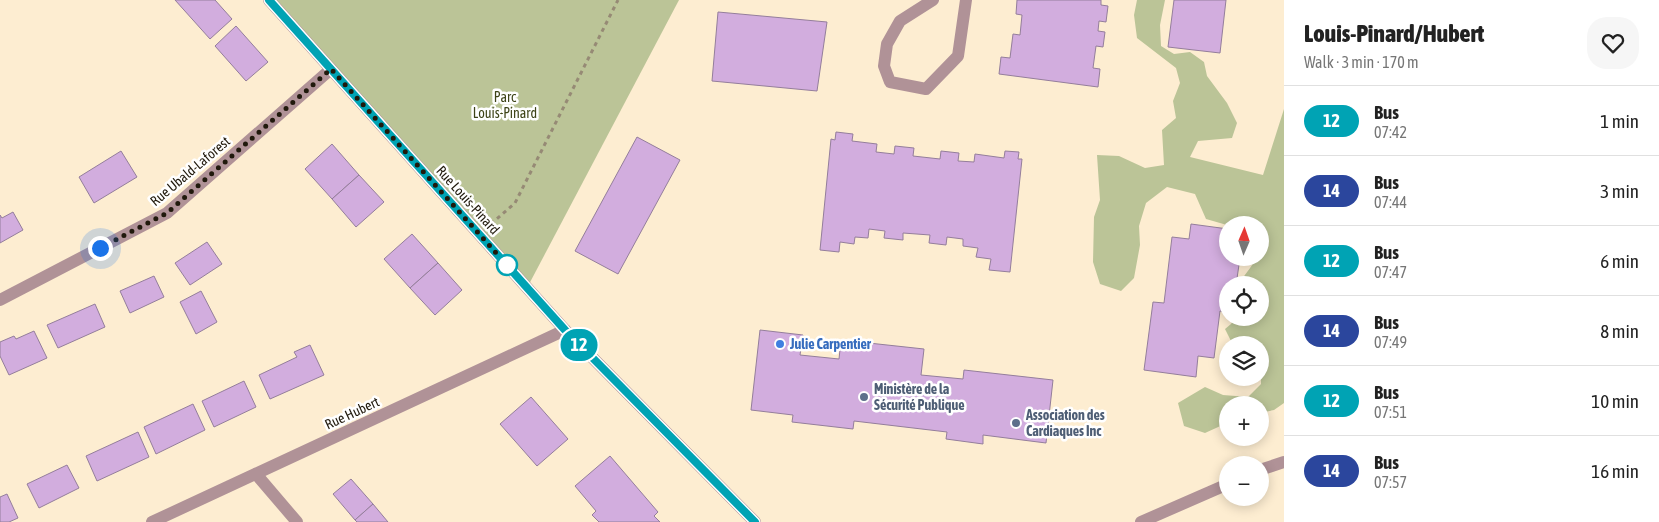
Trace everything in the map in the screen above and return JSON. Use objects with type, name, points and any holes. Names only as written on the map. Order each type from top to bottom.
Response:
[{"type":"street","name":"Rue Louis-Pinard","points":[[269,0],[565,330],[755,522]]},
{"type":"street","points":[[933,0],[900,21],[887,44],[884,66],[890,82],[926,89],[958,56],[966,0]]},
{"type":"street","name":"Rue Ubald-Laforest","points":[[0,300],[167,213],[331,69]]},
{"type":"street","name":"Rue Hubert","points":[[152,522],[565,330]]},
{"type":"street","points":[[1269,467],[1284,462]]},
{"type":"street","points":[[256,474],[297,522]]},
{"type":"street","points":[[1142,522],[1219,488]]},
{"type":"path","points":[[479,235],[515,203],[618,0]]},
{"type":"green space","name":"Parc Louis-Pinard","points":[[269,0],[679,0],[527,288]]},
{"type":"green space","points":[[1137,0],[1165,0],[1160,25],[1161,46],[1174,54],[1190,52],[1204,62],[1207,76],[1227,103],[1237,123],[1232,138],[1198,141],[1190,157],[1263,175],[1284,109],[1284,403],[1274,410],[1269,411],[1269,396],[1249,396],[1259,386],[1269,386],[1269,336],[1228,336],[1225,329],[1229,326],[1269,326],[1269,276],[1244,276],[1251,266],[1269,266],[1269,216],[1219,216],[1219,223],[1206,219],[1195,194],[1167,187],[1146,203],[1139,226],[1140,245],[1134,278],[1121,291],[1100,284],[1093,262],[1094,217],[1100,200],[1097,155],[1119,156],[1145,168],[1164,165],[1162,130],[1176,118],[1173,101],[1180,83],[1176,68],[1137,38],[1134,15]]},
{"type":"green space","points":[[1205,387],[1223,395],[1236,396],[1219,396],[1219,427],[1205,433],[1184,426],[1178,403]]},
{"type":"building","points":[[175,0],[215,0],[232,19],[210,39]]},
{"type":"building","points":[[1017,0],[1101,0],[1101,5],[1108,6],[1106,22],[1099,21],[1098,31],[1105,32],[1103,47],[1096,46],[1093,68],[1100,69],[1098,87],[999,74],[1001,57],[1010,58],[1013,34],[1020,35],[1022,15],[1016,14]]},
{"type":"building","points":[[1174,0],[1226,0],[1220,53],[1168,47]]},
{"type":"building","points":[[718,12],[827,22],[817,91],[712,81]]},
{"type":"building","points":[[236,26],[268,62],[246,81],[215,46]]},
{"type":"building","points":[[836,132],[853,134],[852,141],[877,144],[876,152],[894,154],[895,146],[914,148],[913,156],[940,159],[941,151],[959,153],[958,161],[974,162],[975,154],[1004,158],[1005,151],[1019,152],[1018,159],[1022,159],[1010,272],[989,270],[991,259],[976,257],[978,248],[963,246],[963,239],[947,237],[946,245],[929,243],[930,235],[903,233],[903,240],[884,238],[885,231],[869,229],[868,238],[855,237],[854,244],[840,242],[839,252],[820,250],[831,139],[835,140]]},
{"type":"building","points":[[637,137],[680,160],[618,274],[575,251]]},
{"type":"building","points":[[332,144],[359,175],[332,199],[305,169]]},
{"type":"building","points":[[121,151],[137,177],[94,203],[79,177]]},
{"type":"building","points":[[359,175],[384,202],[356,227],[332,199]]},
{"type":"building","points":[[13,212],[23,230],[0,243],[0,215],[2,218]]},
{"type":"building","points":[[1191,224],[1219,228],[1219,266],[1239,266],[1237,276],[1219,276],[1219,319],[1214,358],[1198,356],[1196,377],[1144,370],[1153,302],[1164,303],[1172,237],[1189,239]]},
{"type":"building","points":[[412,234],[438,263],[410,288],[384,259]]},
{"type":"building","points":[[207,242],[222,264],[190,285],[175,263]]},
{"type":"building","points":[[438,263],[462,290],[435,315],[410,288]]},
{"type":"building","points":[[154,276],[164,297],[130,313],[120,291]]},
{"type":"building","points":[[201,291],[217,322],[196,334],[180,302]]},
{"type":"building","points":[[95,304],[105,327],[58,348],[47,325]]},
{"type":"building","points":[[760,330],[803,335],[800,355],[839,359],[841,340],[924,349],[921,375],[963,379],[964,370],[1053,380],[1046,443],[983,435],[983,444],[946,439],[947,432],[854,421],[853,429],[792,422],[793,415],[751,410]]},
{"type":"building","points":[[34,331],[47,358],[9,375],[0,356],[0,342],[14,336],[16,339]]},
{"type":"building","points":[[310,345],[324,375],[270,399],[259,375],[297,357],[294,352]]},
{"type":"building","points":[[244,381],[256,407],[214,427],[202,401]]},
{"type":"building","points":[[531,397],[568,439],[537,466],[500,424]]},
{"type":"building","points":[[193,404],[205,430],[156,454],[144,427]]},
{"type":"building","points":[[138,432],[149,457],[97,481],[86,456]]},
{"type":"building","points":[[610,456],[658,512],[654,516],[660,522],[599,522],[592,515],[596,511],[575,486]]},
{"type":"building","points":[[67,465],[79,488],[39,508],[27,484]]},
{"type":"building","points":[[351,479],[373,504],[355,520],[333,494]]},
{"type":"building","points":[[7,494],[18,518],[9,522],[0,522],[0,497]]},
{"type":"building","points":[[373,504],[388,522],[357,522],[355,520]]},
{"type":"bus line","name":"12","points":[[269,0],[565,330],[755,522]]},
{"type":"place","name":"Julie Carpentier","points":[[780,344]]},
{"type":"place","name":"Ministère de la Sécurité Publique","points":[[864,397]]},
{"type":"place","name":"Association des Cardiaques Inc","points":[[1016,423]]},
{"type":"route","points":[[100,248],[167,213],[331,69],[507,265]]}]
